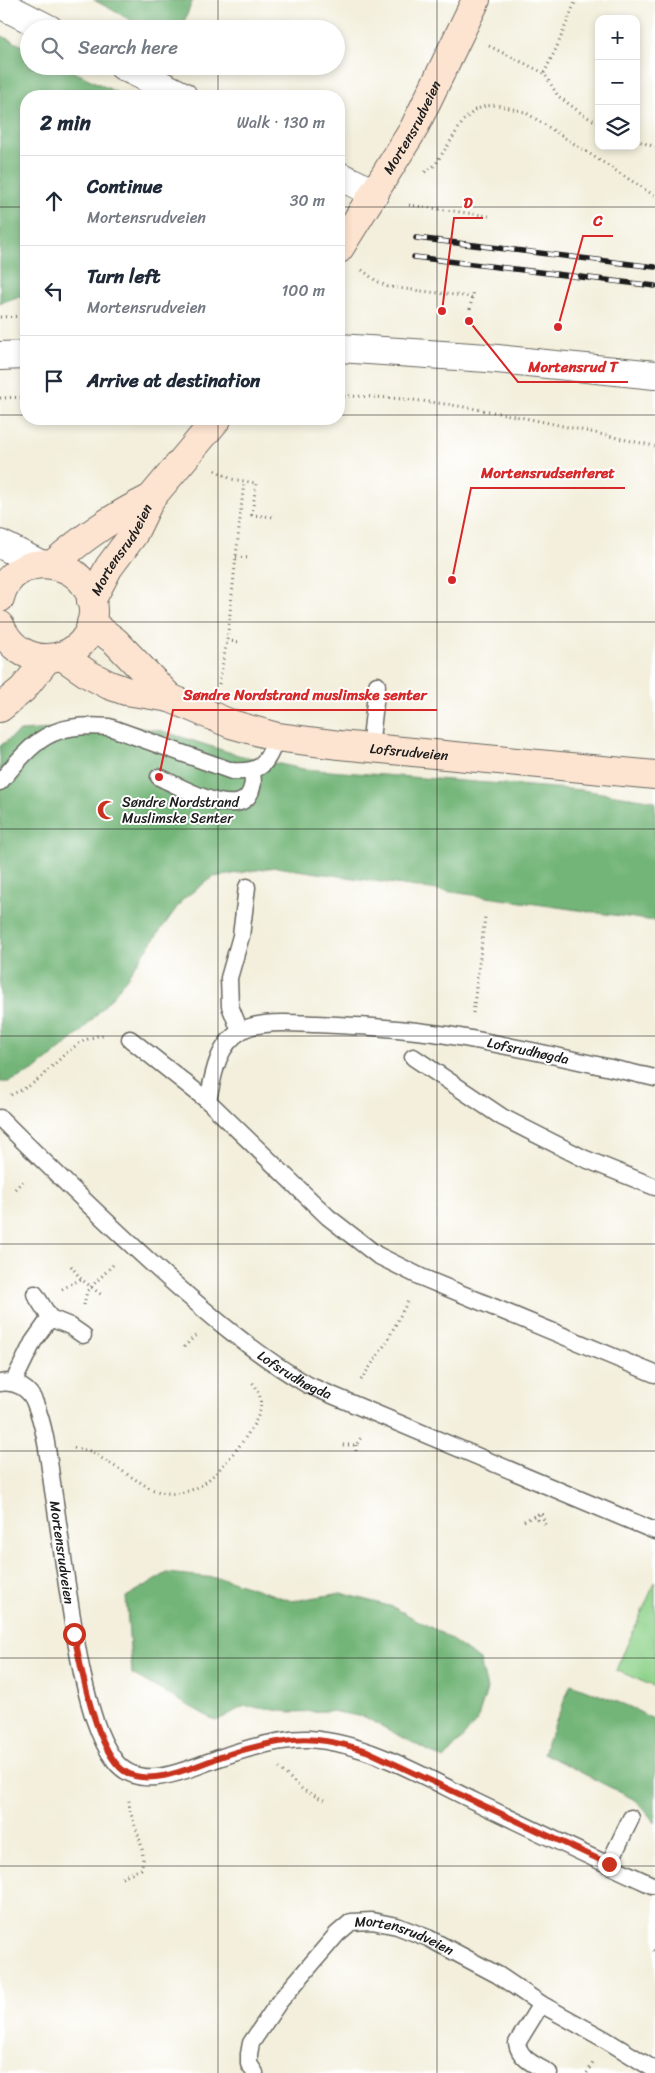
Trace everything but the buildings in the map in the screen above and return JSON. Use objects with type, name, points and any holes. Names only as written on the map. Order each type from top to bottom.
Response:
[{"type":"street","name":"Mortensrudveien","points":[[345,240],[413,130],[476,0]]},
{"type":"street","points":[[0,4],[31,20]]},
{"type":"street","points":[[141,75],[171,90]]},
{"type":"street","points":[[345,179],[375,193]]},
{"type":"street","points":[[345,348],[469,356],[655,374]]},
{"type":"street","points":[[0,356],[20,354]]},
{"type":"street","name":"Mortensrudveien","points":[[54,657],[80,643],[87,634],[91,612],[109,567],[134,535],[151,498],[212,425]]},
{"type":"street","name":"Mortensrudveien","points":[[47,564],[116,516],[151,498]]},
{"type":"street","points":[[0,544],[47,564],[68,570],[82,580],[88,590],[91,612]]},
{"type":"street","points":[[0,598],[16,573],[28,567],[47,564]]},
{"type":"street","name":"Lofsrudveien","points":[[91,612],[115,641],[170,698]]},
{"type":"street","name":"Lofsrudveien","points":[[1,632],[21,652],[36,658],[54,657],[109,685],[126,691],[170,698],[231,724],[277,737],[370,748],[655,775]]},
{"type":"street","points":[[0,708],[23,689],[54,657]]},
{"type":"lane","points":[[370,748],[377,685]]},
{"type":"lane","points":[[0,782],[32,746],[53,732],[90,725],[109,727],[232,771],[252,771],[268,759],[277,737]]},
{"type":"lane","points":[[159,777],[220,803],[236,804],[247,796],[252,788],[252,771]]},
{"type":"lane","points":[[208,1101],[212,1079],[220,1057],[226,1044],[240,1031],[230,1006],[229,978],[241,936],[247,887]]},
{"type":"lane","name":"Lofsrudhøgda","points":[[240,1031],[256,1025],[346,1025],[430,1033],[470,1039],[655,1078]]},
{"type":"lane","points":[[130,1038],[208,1101],[328,1217],[377,1255],[430,1281],[655,1374]]},
{"type":"lane","points":[[413,1057],[511,1122],[583,1158],[655,1187]]},
{"type":"lane","name":"Lofsrudhøgda","points":[[0,1118],[131,1245],[212,1317],[263,1357],[308,1385],[655,1531]]},
{"type":"lane","points":[[35,1294],[50,1318],[70,1326],[83,1335]]},
{"type":"lane","points":[[7,1383],[50,1318]]},
{"type":"lane","name":"Mortensrudveien","points":[[7,1383],[22,1386],[35,1403],[46,1444],[74,1634],[94,1719],[114,1760],[124,1771],[134,1776]]},
{"type":"lane","points":[[134,1776],[153,1778],[174,1774],[224,1756],[285,1741],[337,1742],[367,1751],[652,1885]]},
{"type":"lane","points":[[609,1864],[631,1818]]},
{"type":"lane","name":"Mortensrudveien","points":[[255,2073],[249,2064],[251,2043],[278,2002],[320,1953],[351,1922],[372,1921],[397,1926],[428,1938],[498,1975],[541,2004],[655,2070]]},
{"type":"lane","points":[[541,2004],[517,2044],[524,2058],[549,2073]]},
{"type":"path","points":[[544,73],[576,0]]},
{"type":"path","points":[[485,44],[544,73],[558,96],[595,121]]},
{"type":"path","points":[[420,174],[435,165],[464,120],[484,106],[497,105],[525,112],[655,196]]},
{"type":"path","points":[[640,141],[655,147]]},
{"type":"path","points":[[409,205],[489,216]]},
{"type":"path","points":[[362,270],[388,287],[472,297]]},
{"type":"path","points":[[470,309],[473,290]]},
{"type":"path","points":[[0,317],[20,316]]},
{"type":"path","points":[[345,396],[382,396],[433,401],[486,410],[655,446]]},
{"type":"path","points":[[0,398],[20,397]]},
{"type":"path","points":[[210,467],[220,474],[244,482],[256,483],[252,515],[275,517]]},
{"type":"path","points":[[219,685],[227,641],[244,482]]},
{"type":"path","points":[[236,558],[251,558]]},
{"type":"path","points":[[227,641],[242,642]]},
{"type":"path","points":[[470,1039],[485,917]]},
{"type":"path","points":[[6,1098],[31,1085],[71,1049],[82,1042],[103,1034],[130,1038]]},
{"type":"path","points":[[71,1266],[81,1279],[103,1296]]},
{"type":"path","points":[[87,1291],[110,1268]]},
{"type":"path","points":[[77,1281],[81,1279]]},
{"type":"path","points":[[359,1383],[380,1354],[398,1321]]},
{"type":"path","points":[[46,1444],[90,1451],[151,1489],[162,1493],[180,1493],[198,1488],[220,1469],[256,1422],[260,1412],[261,1399],[259,1392],[250,1379]]},
{"type":"path","points":[[356,1451],[356,1445],[360,1439]]},
{"type":"path","points":[[343,1445],[356,1445]]},
{"type":"path","points":[[524,1520],[540,1512]]},
{"type":"path","points":[[537,1520],[540,1512]]},
{"type":"path","points":[[540,1512],[546,1528]]},
{"type":"path","points":[[257,1747],[303,1790],[326,1801]]},
{"type":"path","points":[[122,1877],[141,1869],[143,1866],[142,1854],[129,1804],[129,1793],[134,1776]]},
{"type":"green space","points":[[94,0],[193,0],[185,20],[131,20]]},
{"type":"green space","points":[[0,35],[20,45],[20,75],[81,75],[112,90],[20,90],[20,296],[0,303]]},
{"type":"green space","points":[[117,725],[162,731],[238,755],[303,769],[582,790],[655,801],[655,921],[276,867],[213,877],[183,899],[114,995],[80,1033],[35,1070],[9,1082],[0,1082],[0,746],[20,731]]},
{"type":"green space","points":[[167,1573],[226,1579],[292,1601],[341,1593],[393,1607],[443,1634],[480,1660],[487,1689],[477,1721],[444,1759],[364,1717],[331,1711],[289,1712],[245,1706],[216,1721],[132,1674],[126,1597]]},
{"type":"green space","points":[[655,1582],[655,1687],[616,1670]]},
{"type":"green space","points":[[571,1684],[628,1706],[655,1720],[655,1823],[637,1801],[543,1753]]},
{"type":"railway","points":[[416,238],[655,267]]},
{"type":"railway","points":[[414,257],[655,286]]},
{"type":"place","name":"D","points":[[442,311]]},
{"type":"place","name":"Mortensrud T","points":[[469,321]]},
{"type":"place","name":"C","points":[[558,327]]},
{"type":"place","name":"Mortensrudsenteret","points":[[452,580]]},
{"type":"place","name":"Søndre Nordstrand muslimske senter","points":[[159,777]]},
{"type":"place","name":"Søndre Nordstrand Muslimske Senter","points":[[107,810]]},
{"type":"route","points":[[74,1634],[94,1719],[114,1760],[124,1771],[134,1776],[153,1778],[174,1774],[224,1756],[285,1741],[298,1739],[337,1742],[367,1751],[609,1864]]}]
